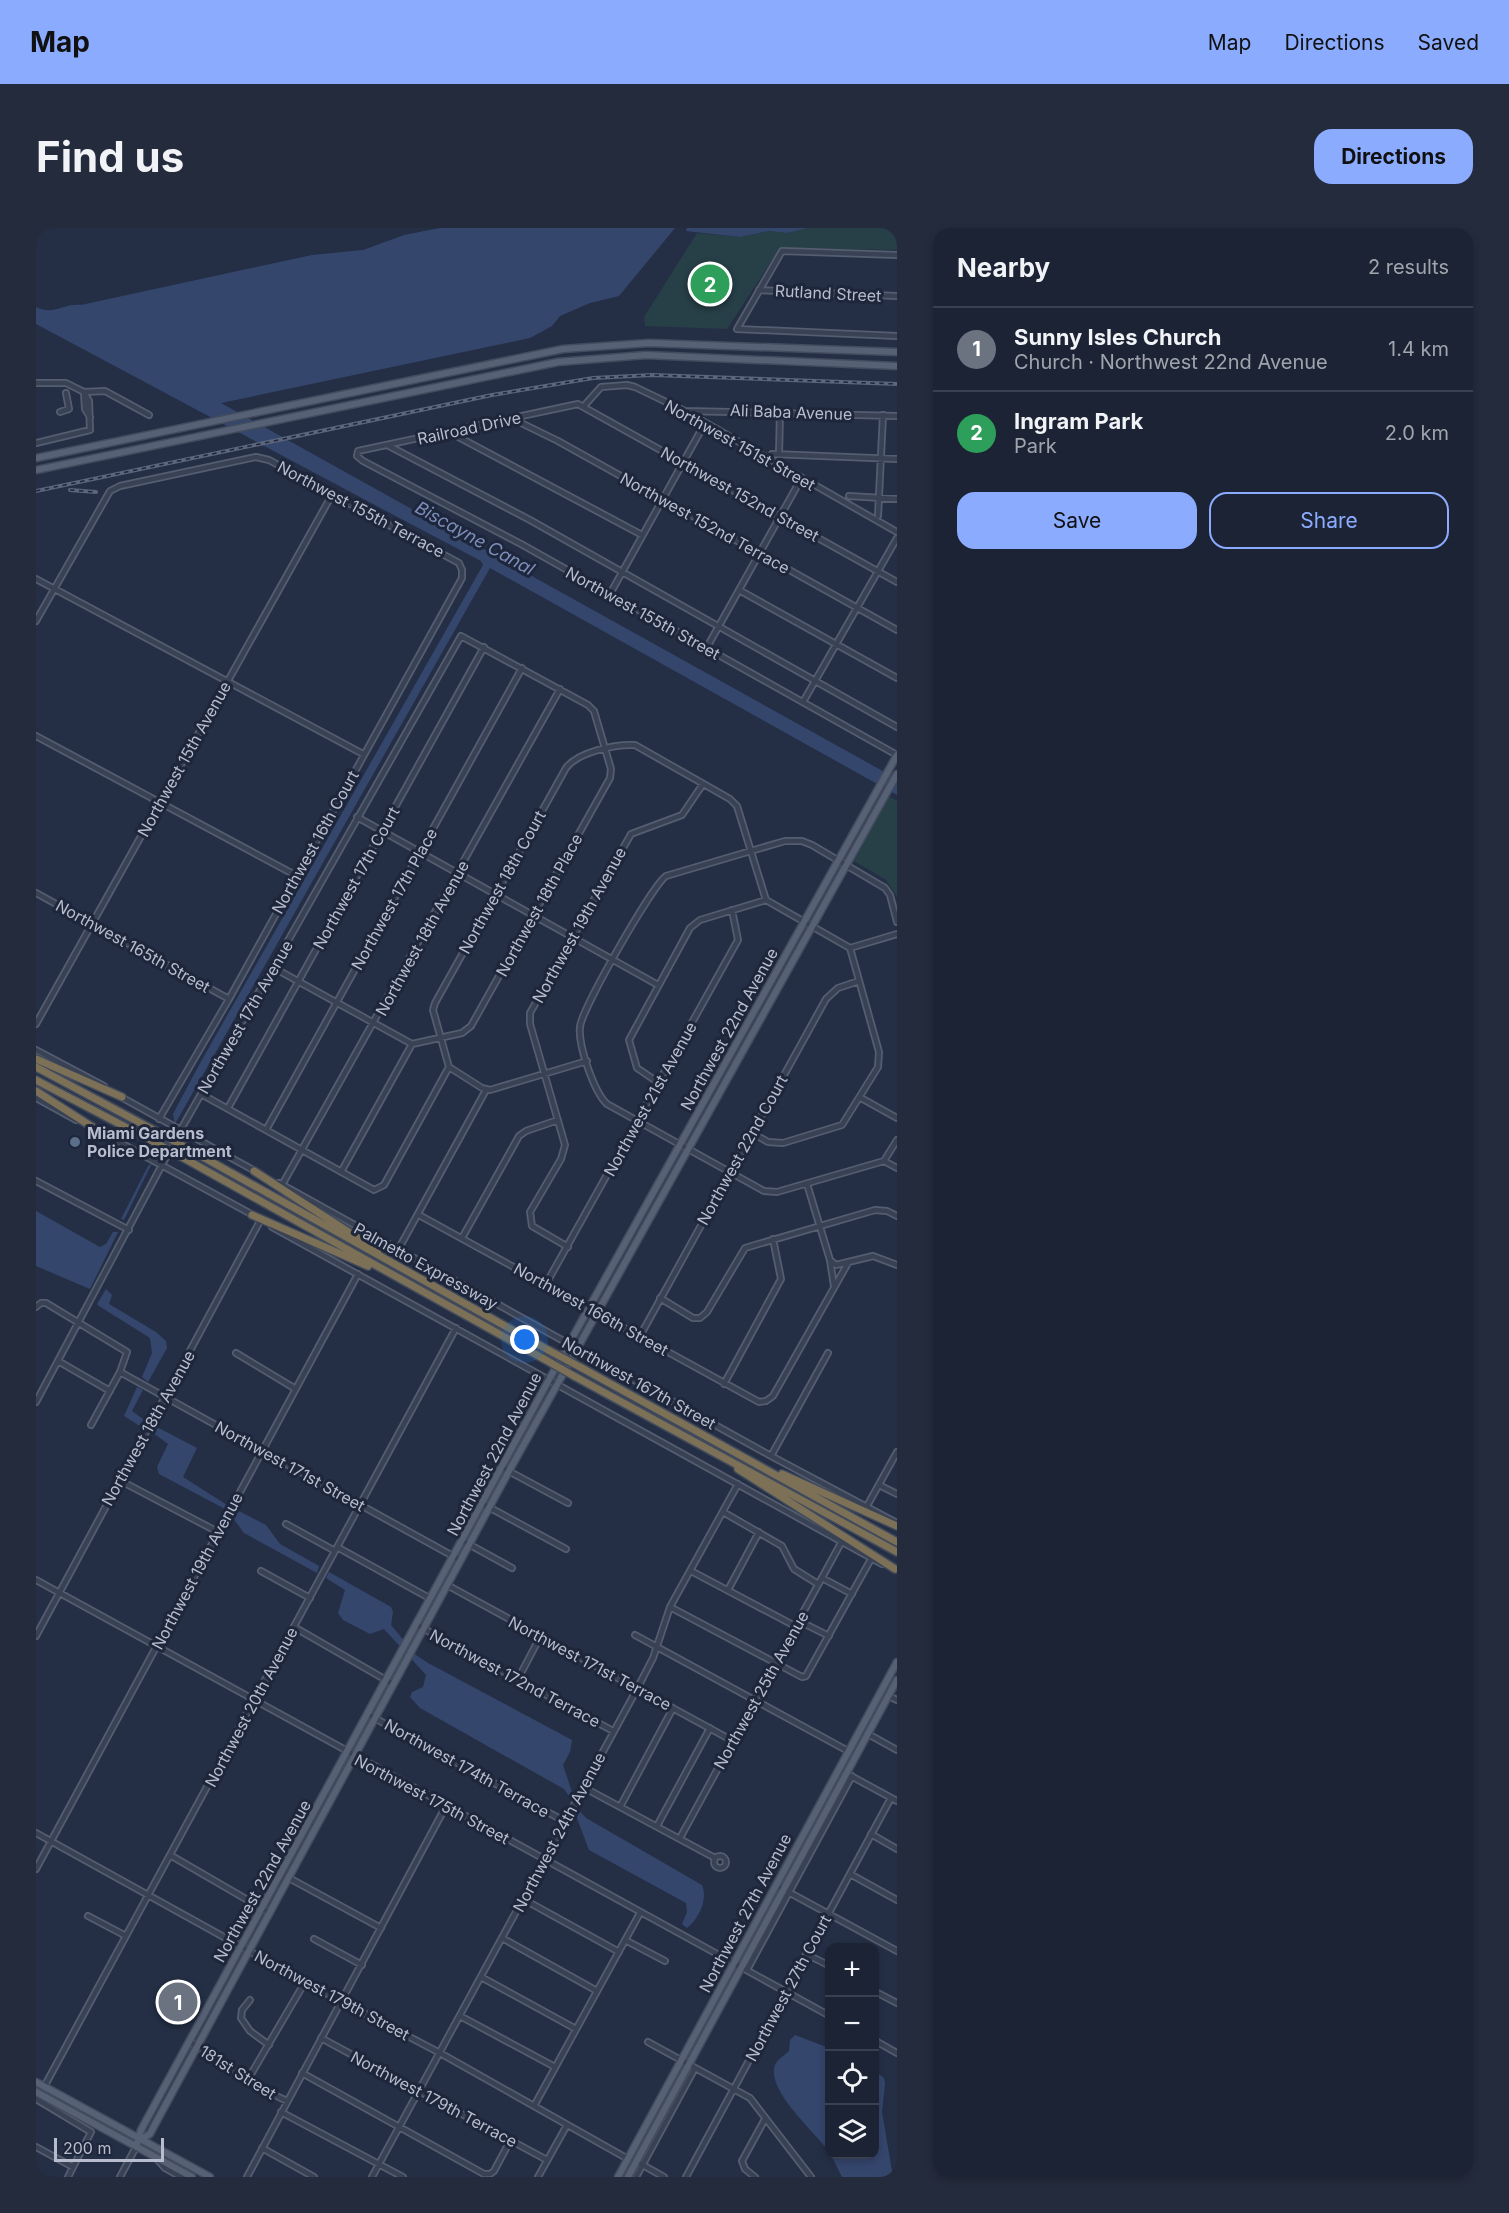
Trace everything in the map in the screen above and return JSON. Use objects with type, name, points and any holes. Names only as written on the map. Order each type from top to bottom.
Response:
[{"type":"highway","points":[[36,1059],[122,1097]]},
{"type":"highway","name":"Palmetto Expressway","points":[[36,1067],[185,1147],[897,1542]]},
{"type":"highway","name":"Palmetto Expressway","points":[[36,1080],[180,1156],[574,1376],[897,1552]]},
{"type":"highway","points":[[36,1091],[97,1130]]},
{"type":"highway","points":[[254,1171],[372,1246],[400,1267]]},
{"type":"highway","points":[[252,1215],[424,1292]]},
{"type":"highway","points":[[711,1450],[896,1570]]},
{"type":"highway","points":[[752,1461],[897,1524]]},
{"type":"main road","points":[[36,458],[563,349],[639,343],[897,352]]},
{"type":"main road","points":[[729,346],[729,358]]},
{"type":"main road","points":[[36,470],[558,362],[646,355],[897,366]]},
{"type":"main road","name":"Northwest 22nd Avenue","points":[[506,1470],[549,1379],[897,755]]},
{"type":"main road","name":"Northwest 22nd Avenue","points":[[420,1626],[431,1599],[457,1559],[506,1470],[558,1384],[896,775]]},
{"type":"main road","name":"Northwest 22nd Avenue","points":[[141,2139],[141,2130],[420,1626],[447,1585],[457,1559]]},
{"type":"main road","name":"Northwest 27th Avenue","points":[[618,2177],[897,1662]]},
{"type":"main road","points":[[888,1679],[888,1696]]},
{"type":"main road","name":"Northwest 27th Avenue","points":[[631,2176],[637,2160],[692,2066],[786,1891],[819,1823],[849,1773],[897,1680]]},
{"type":"main road","points":[[880,1694],[882,1697],[881,1710]]},
{"type":"main road","points":[[848,1751],[849,1773]]},
{"type":"main road","name":"Northwest 22nd Avenue","points":[[136,2147],[141,2139],[150,2134],[289,1878],[350,1755]]},
{"type":"main road","points":[[812,1819],[819,1823]]},
{"type":"main road","points":[[174,2071],[182,2075]]},
{"type":"main road","points":[[36,2082],[210,2177]]},
{"type":"main road","points":[[36,2090],[44,2087]]},
{"type":"main road","points":[[36,2090],[192,2177]]},
{"type":"main road","points":[[635,2145],[634,2156],[637,2160]]},
{"type":"main road","points":[[628,2159],[631,2176]]},
{"type":"street","points":[[897,255],[782,251],[736,329],[897,336]]},
{"type":"street","name":"Rutland Street","points":[[759,290],[897,296]]},
{"type":"street","points":[[36,383],[66,383],[84,392],[97,389],[105,391],[149,415]]},
{"type":"street","name":"Northwest 151st Street","points":[[584,406],[601,387],[627,385],[685,411],[897,532]]},
{"type":"street","points":[[36,443],[86,432],[91,427],[90,417],[85,409],[84,392]]},
{"type":"street","points":[[60,412],[69,409],[66,393]]},
{"type":"street","name":"Railroad Drive","points":[[357,456],[358,451],[364,449],[389,446],[578,404],[584,406]]},
{"type":"street","name":"Northwest 152nd Street","points":[[584,406],[897,582]]},
{"type":"street","name":"Ali Baba Avenue","points":[[685,411],[897,416]]},
{"type":"street","points":[[779,454],[780,412]]},
{"type":"street","points":[[878,516],[883,415]]},
{"type":"street","name":"Northwest 152nd Terrace","points":[[511,418],[897,630]]},
{"type":"street","points":[[609,594],[705,423]]},
{"type":"street","points":[[450,432],[642,535]]},
{"type":"street","points":[[389,446],[622,572],[897,727]]},
{"type":"street","points":[[772,454],[897,459]]},
{"type":"street","name":"Northwest 155th Street","points":[[357,456],[897,755]]},
{"type":"street","name":"Northwest 155th Terrace","points":[[54,589],[110,491],[120,486],[262,458],[333,493],[459,562]]},
{"type":"street","points":[[706,649],[801,479]]},
{"type":"street","name":"Northwest 15th Avenue","points":[[36,1024],[333,493]]},
{"type":"street","points":[[849,496],[897,499]]},
{"type":"street","points":[[803,702],[897,538]]},
{"type":"street","name":"Northwest 16th Court","points":[[159,1119],[229,999],[462,578],[459,562]]},
{"type":"street","points":[[36,579],[363,754]]},
{"type":"street","points":[[36,621],[54,589]]},
{"type":"street","points":[[739,590],[897,678]]},
{"type":"street","name":"Northwest 18th Place","points":[[412,1044],[462,1033],[471,1026],[610,778],[611,770],[594,711],[560,689],[461,636]]},
{"type":"street","name":"Northwest 17th Avenue","points":[[36,1402],[180,1131],[461,636]]},
{"type":"street","name":"Northwest 17th Court","points":[[228,1108],[484,647]]},
{"type":"street","name":"Northwest 17th Place","points":[[266,1130],[522,668]]},
{"type":"street","name":"Northwest 18th Avenue","points":[[282,1185],[560,689]]},
{"type":"street","points":[[36,736],[297,876]]},
{"type":"street","name":"Northwest 18th Court","points":[[449,1067],[433,1010],[435,1003],[566,768],[574,759],[635,745],[737,806],[752,851]]},
{"type":"street","name":"Northwest 19th Avenue","points":[[544,1073],[530,1024],[530,1013],[631,834],[682,815],[703,784]]},
{"type":"street","points":[[357,817],[658,985]]},
{"type":"street","points":[[897,922],[890,895],[885,888],[802,841],[785,841],[666,876],[660,880],[580,1025],[595,1088],[602,1099],[638,1122],[770,1193],[884,1161],[897,1140]]},
{"type":"street","points":[[752,851],[766,900],[850,948],[880,1060],[847,1121],[835,1129],[783,1143],[768,1142],[752,1133]]},
{"type":"street","name":"Northwest 165th Street","points":[[36,893],[229,999]]},
{"type":"street","points":[[659,1083],[637,1068],[629,1040],[690,928],[700,920],[766,900]]},
{"type":"street","name":"Northwest 21st Avenue","points":[[546,1284],[738,940],[732,910]]},
{"type":"street","points":[[850,948],[897,934]]},
{"type":"street","points":[[274,968],[412,1044],[341,1172]]},
{"type":"street","name":"Northwest 22nd Court","points":[[640,1336],[826,999],[838,988],[859,981]]},
{"type":"street","name":"Northwest 167th Street","points":[[36,1050],[897,1524]]},
{"type":"street","points":[[201,1094],[374,1190],[384,1185],[449,1067],[454,1073],[486,1090],[587,1061]]},
{"type":"street","points":[[544,1073],[565,1145],[563,1154],[530,1212],[532,1226],[568,1247]]},
{"type":"street","points":[[398,1250],[486,1090]]},
{"type":"street","points":[[36,1098],[163,1164],[260,1221],[871,1559],[896,1570]]},
{"type":"street","points":[[861,1098],[897,1118]]},
{"type":"street","points":[[462,1238],[519,1136],[526,1131],[558,1120]]},
{"type":"street","points":[[884,1161],[897,1168]]},
{"type":"street","points":[[36,1180],[129,1230]]},
{"type":"street","points":[[807,1184],[836,1278]]},
{"type":"street","points":[[660,1298],[693,1318],[700,1318],[707,1312],[741,1253],[752,1245],[875,1210],[887,1211],[897,1216]]},
{"type":"street","name":"Northwest 166th Street","points":[[419,1215],[754,1401],[763,1402],[773,1396],[834,1286],[836,1278]]},
{"type":"street","name":"Northwest 18th Avenue","points":[[36,1636],[260,1221]]},
{"type":"street","points":[[723,1384],[781,1278],[773,1239]]},
{"type":"street","points":[[832,1270],[873,1256],[897,1265]]},
{"type":"street","points":[[830,1260],[840,1266]]},
{"type":"street","points":[[836,1278],[840,1266]]},
{"type":"street","name":"Northwest 19th Avenue","points":[[36,1869],[263,1450],[294,1388],[358,1274]]},
{"type":"street","points":[[36,1307],[41,1303],[79,1321],[127,1353],[120,1372],[91,1425]]},
{"type":"street","name":"Northwest 20th Avenue","points":[[44,2087],[456,1328]]},
{"type":"street","points":[[236,1353],[294,1388]]},
{"type":"street","points":[[771,1456],[828,1353]]},
{"type":"street","points":[[58,1361],[110,1391]]},
{"type":"street","name":"Northwest 171st Street","points":[[120,1372],[457,1559]]},
{"type":"street","points":[[867,1506],[897,1452]]},
{"type":"street","points":[[506,1470],[568,1503]]},
{"type":"street","points":[[119,1480],[218,1532]]},
{"type":"street","name":"Northwest 24th Avenue","points":[[372,2177],[637,1689],[653,1658],[670,1607],[738,1484]]},
{"type":"street","points":[[879,1485],[897,1494]]},
{"type":"street","points":[[486,1506],[566,1549]]},
{"type":"street","points":[[723,1512],[782,1546],[794,1569],[818,1584]]},
{"type":"street","points":[[286,1524],[431,1599]]},
{"type":"street","points":[[728,1590],[759,1532]]},
{"type":"street","name":"Northwest 25th Avenue","points":[[680,1838],[842,1541]]},
{"type":"street","points":[[466,1542],[512,1568]]},
{"type":"street","points":[[670,1607],[802,1677],[810,1672],[871,1559]]},
{"type":"street","points":[[691,1570],[795,1626]]},
{"type":"street","points":[[261,1571],[310,1598]]},
{"type":"street","points":[[822,1578],[852,1594]]},
{"type":"street","name":"Northwest 175th Street","points":[[36,1580],[350,1755],[825,2013]]},
{"type":"street","name":"Northwest 171st Terrace","points":[[447,1585],[734,1741]]},
{"type":"street","points":[[799,1621],[829,1636]]},
{"type":"street","name":"Northwest 172nd Terrace","points":[[420,1626],[613,1731]]},
{"type":"street","points":[[294,1627],[390,1682]]},
{"type":"street","points":[[635,1635],[848,1751]]},
{"type":"street","points":[[518,1679],[540,1637]]},
{"type":"street","points":[[888,1696],[897,1700]]},
{"type":"street","points":[[620,1807],[673,1708]]},
{"type":"street","name":"Northwest 174th Terrace","points":[[371,1716],[564,1821]]},
{"type":"street","points":[[657,1826],[710,1728]]},
{"type":"street","points":[[868,1734],[897,1750]]},
{"type":"street","points":[[786,1891],[849,1773],[897,1801]]},
{"type":"street","points":[[583,1787],[715,1858]]},
{"type":"street","name":"Northwest 27th Court","points":[[686,2177],[891,1798]]},
{"type":"street","points":[[247,2177],[446,1806]]},
{"type":"street","name":"Northwest 179th Street","points":[[36,1833],[305,1982],[440,2053],[628,2159]]},
{"type":"street","points":[[871,1834],[897,1849]]},
{"type":"street","points":[[170,1856],[270,1913]]},
{"type":"street","points":[[850,1874],[897,1900]]},
{"type":"street","points":[[289,1878],[381,1928]]},
{"type":"street","points":[[776,1885],[897,1951]]},
{"type":"street","points":[[523,1899],[619,1952]]},
{"type":"street","points":[[534,2106],[640,1913]]},
{"type":"street","points":[[88,1916],[126,1936]]},
{"type":"street","points":[[502,1938],[597,1991]]},
{"type":"street","points":[[314,1939],[362,1965]]},
{"type":"street","points":[[625,1940],[665,1961]]},
{"type":"street","points":[[806,1954],[825,1964]]},
{"type":"street","points":[[481,1977],[576,2029]]},
{"type":"street","points":[[247,2081],[305,1982]]},
{"type":"street","points":[[879,1994],[897,2003]]},
{"type":"street","points":[[250,2000],[242,2010],[240,2018],[250,2031],[269,2045]]},
{"type":"street","points":[[460,2016],[555,2067]]},
{"type":"street","name":"Northwest 179th Terrace","points":[[321,2038],[547,2160]]},
{"type":"street","name":"181st Street","points":[[190,2042],[247,2081],[287,2102]]},
{"type":"street","points":[[648,2042],[754,2102],[811,2177]]},
{"type":"street","points":[[879,2043],[897,2053]]},
{"type":"street","points":[[631,2176],[642,2165],[692,2066]]},
{"type":"street","points":[[302,2073],[490,2175],[510,2141]]},
{"type":"street","points":[[36,2099],[91,2132],[68,2177]]},
{"type":"street","points":[[282,2112],[403,2177]]},
{"type":"street","points":[[755,2177],[745,2169],[742,2162],[765,2119]]},
{"type":"street","points":[[538,2177],[567,2124]]},
{"type":"street","points":[[36,2147],[73,2167]]},
{"type":"street","name":"Northwest 22nd Avenue","points":[[120,2177],[136,2147]]},
{"type":"street","points":[[262,2148],[314,2177]]},
{"type":"street","points":[[155,2157],[178,2176]]},
{"type":"street","points":[[637,2160],[664,2177]]},
{"type":"shaded area","points":[[808,228],[897,228],[897,250],[780,248],[727,329],[645,326],[644,317],[697,233],[740,237],[769,231],[787,233]]},
{"type":"shaded area","points":[[888,796],[897,801],[897,897],[886,880],[854,861]]},
{"type":"water","points":[[440,228],[675,228],[619,296],[590,303],[560,316],[552,326],[530,338],[221,403],[897,779],[897,795],[490,568],[175,1124],[173,1114],[199,1065],[483,565],[481,561],[36,324],[36,307],[53,310],[312,255],[363,250],[404,235]]},
{"type":"water","points":[[687,228],[808,228],[787,233],[769,231],[740,237],[686,231]]},
{"type":"water","points":[[152,1163],[124,1220],[121,1219],[148,1166]]},
{"type":"water","points":[[36,1211],[100,1247],[106,1244],[113,1232],[118,1232],[90,1289],[36,1266]]},
{"type":"water","points":[[106,1289],[112,1295],[109,1304],[156,1332],[166,1341],[167,1348],[148,1382],[142,1377],[152,1353],[150,1338],[97,1304]]},
{"type":"water","points":[[137,1387],[143,1390],[132,1411],[147,1422],[143,1428],[124,1416]]},
{"type":"water","points":[[155,1426],[197,1448],[183,1477],[227,1505],[225,1509],[159,1474],[157,1467],[168,1444],[152,1432]]},
{"type":"water","points":[[237,1510],[266,1525],[280,1544],[319,1566],[317,1573],[244,1533],[233,1518]]},
{"type":"water","points":[[329,1572],[391,1607],[393,1612],[391,1625],[416,1655],[572,1740],[570,1752],[563,1765],[573,1795],[571,1799],[564,1789],[420,1708],[410,1697],[412,1692],[423,1687],[426,1675],[384,1629],[370,1634],[343,1620],[338,1613],[345,1590],[326,1578]]},
{"type":"water","points":[[577,1808],[586,1818],[702,1885],[703,1903],[699,1914],[687,1928],[682,1924],[687,1912],[686,1903],[589,1850],[575,1813]]},
{"type":"water","points":[[795,2035],[825,2046],[825,2147],[786,2101],[775,2079],[775,2066],[789,2051],[790,2040]]},
{"type":"water","points":[[879,2074],[884,2078],[885,2084],[882,2112],[893,2177],[842,2177],[833,2159],[879,2159]]},
{"type":"railway","points":[[36,491],[492,395],[593,378],[652,375],[897,384]]},
{"type":"railway","points":[[70,490],[96,492]]},
{"type":"place","name":"Ingram Park","points":[[710,284]]},
{"type":"place","name":"Miami Gardens Police Department","points":[[75,1142]]},
{"type":"place","name":"Sunny Isles Church","points":[[178,2002]]},
{"type":"water label","name":"Biscayne Canal","points":[[475,538]]}]
